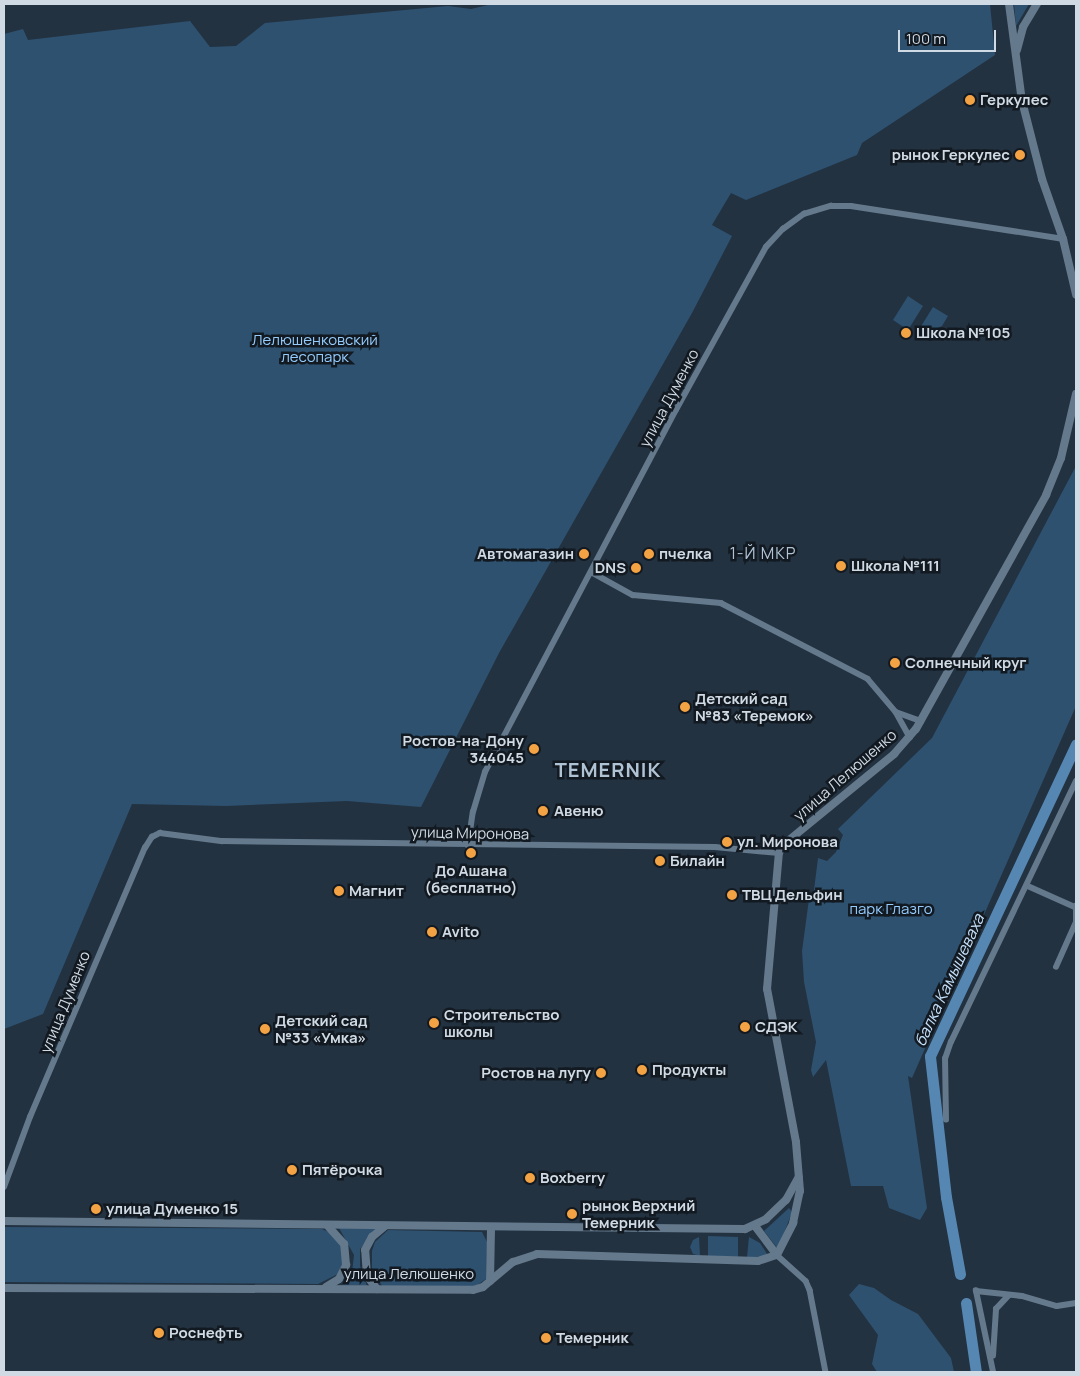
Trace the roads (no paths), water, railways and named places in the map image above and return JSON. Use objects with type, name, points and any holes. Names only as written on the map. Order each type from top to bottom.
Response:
[{"type":"street","points":[[1010,4],[1016,55],[1030,134],[1063,239],[1076,294]]},
{"type":"street","points":[[1016,55],[1023,27],[1037,4]]},
{"type":"street","name":"улица Думенко","points":[[468,846],[473,812],[485,772],[766,247],[783,229],[804,214],[831,206],[851,206],[1063,239]]},
{"type":"street","name":"улица Лелюшенко","points":[[779,853],[783,845],[844,798],[910,737],[921,721],[1046,495],[1061,458],[1076,394]]},
{"type":"street","points":[[591,572],[633,595],[721,603],[868,679],[896,712],[910,737]]},
{"type":"street","points":[[896,712],[921,721]]},
{"type":"street","points":[[946,1120],[945,1059],[1076,781]]},
{"type":"street","name":"улица Думенко","points":[[4,1187],[30,1117],[145,848],[152,837],[160,833]]},
{"type":"street","name":"улица Миронова","points":[[160,833],[208,840],[468,846],[716,848],[779,853]]},
{"type":"street","points":[[777,1255],[793,1223],[800,1175],[767,989],[779,853]]},
{"type":"street","points":[[1028,886],[1076,907],[1076,922],[1056,967]]},
{"type":"street","points":[[4,1221],[384,1227],[745,1229],[755,1226],[786,1200],[800,1175]]},
{"type":"street","points":[[324,1288],[339,1279],[346,1265],[344,1244],[328,1226]]},
{"type":"street","points":[[755,1226],[777,1255],[806,1281],[810,1290],[826,1372]]},
{"type":"street","points":[[377,1289],[368,1276],[365,1250],[372,1237],[384,1227]]},
{"type":"street","points":[[490,1282],[491,1227]]},
{"type":"street","name":"улица Лелюшенко","points":[[4,1288],[473,1290],[490,1282],[513,1262],[537,1254],[751,1261],[770,1260],[777,1255]]},
{"type":"street","points":[[993,1369],[976,1291],[1008,1295],[1057,1306],[1076,1303]]},
{"type":"street","points":[[993,1369],[996,1310],[1008,1295]]},
{"type":"waterway","name":"балка Камышеваха","points":[[960,1274],[946,1197],[930,1056],[1076,745]]},
{"type":"waterway","name":"балка Камышеваха","points":[[966,1303],[976,1372]]},
{"type":"place","name":"Геркулес","points":[[970,100]]},
{"type":"place","name":"рынок Геркулес","points":[[1020,155]]},
{"type":"place","name":"Школа №105","points":[[906,333]]},
{"type":"place","name":"Автомагазин","points":[[584,554]]},
{"type":"place","name":"пчелка","points":[[649,554]]},
{"type":"place","name":"Школа №111","points":[[841,566]]},
{"type":"place","name":"DNS","points":[[636,568]]},
{"type":"place","name":"Солнечный круг","points":[[895,663]]},
{"type":"place","name":"Детский сад №83 «Теремок»","points":[[685,707]]},
{"type":"place","name":"Ростов-на-Дону 344045","points":[[534,749]]},
{"type":"place","name":"Авеню","points":[[543,811]]},
{"type":"place","name":"ул. Миронова","points":[[727,842]]},
{"type":"place","name":"До Ашана (бесплатно)","points":[[471,853]]},
{"type":"place","name":"Билайн","points":[[660,861]]},
{"type":"place","name":"Магнит","points":[[339,891]]},
{"type":"place","name":"ТВЦ Дельфин","points":[[732,895]]},
{"type":"place","name":"Avito","points":[[432,932]]},
{"type":"place","name":"Строительство школы","points":[[434,1023]]},
{"type":"place","name":"СДЭК","points":[[745,1027]]},
{"type":"place","name":"Детский сад №33 «Умка»","points":[[265,1029]]},
{"type":"place","name":"Продукты","points":[[642,1070]]},
{"type":"place","name":"Ростов на лугу","points":[[601,1073]]},
{"type":"place","name":"Пятёрочка","points":[[292,1170]]},
{"type":"place","name":"Boxberry","points":[[530,1178]]},
{"type":"place","name":"улица Думенко 15","points":[[96,1209]]},
{"type":"place","name":"рынок Верхний Темерник","points":[[572,1214]]},
{"type":"place","name":"Роснефть","points":[[159,1333]]},
{"type":"place","name":"Темерник","points":[[546,1338]]},
{"type":"district","name":"1-Й МКР","points":[[763,553]]},
{"type":"district","name":"TEMERNIK","points":[[608,769]]},
{"type":"park label","name":"Лелюшенковский лесопарк","points":[[315,348]]},
{"type":"park label","name":"парк Глазго","points":[[891,909]]}]
